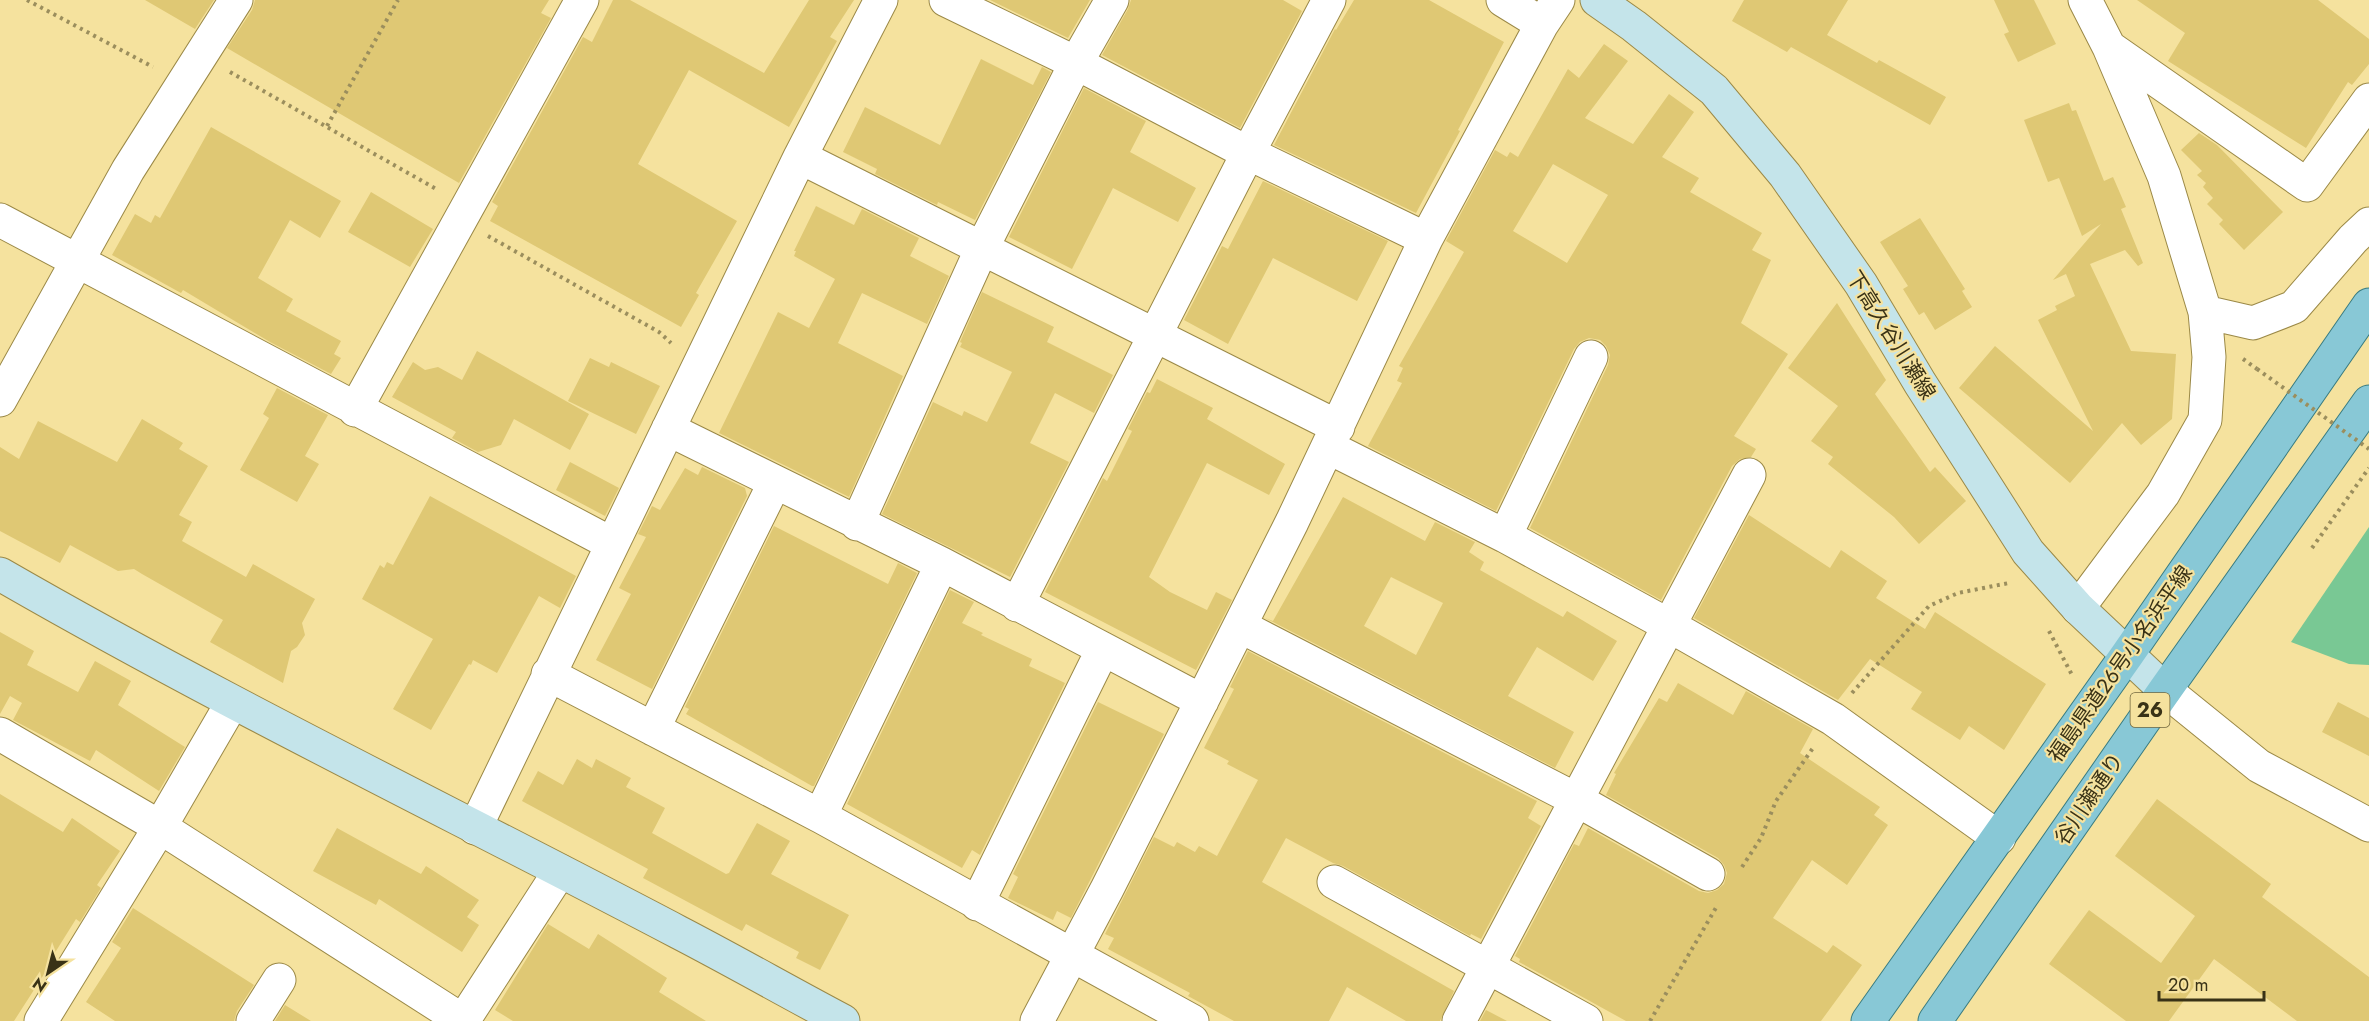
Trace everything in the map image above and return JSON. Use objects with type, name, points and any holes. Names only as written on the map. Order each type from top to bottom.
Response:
[{"type":"main road","name":"福島県道26号小名浜平線","points":[[1868,1021],[1999,838],[2369,305]]},
{"type":"main road","name":"谷川瀬通り","points":[[1935,1021],[2369,402]]},
{"type":"street","points":[[0,400],[128,170],[236,0]]},
{"type":"street","points":[[355,410],[582,0]]},
{"type":"street","points":[[475,828],[800,157],[881,0]]},
{"type":"street","points":[[946,0],[1076,63],[1248,153],[1426,239]]},
{"type":"street","points":[[857,524],[982,248],[1076,63],[1112,0]]},
{"type":"street","points":[[1017,605],[1248,153],[1329,0]]},
{"type":"street","points":[[1037,1021],[1240,626],[1333,437],[1426,239],[1550,12],[1503,0]]},
{"type":"street","points":[[2078,608],[2163,494],[2205,420],[2209,357],[2205,312],[2164,176],[2109,47],[2085,0]]},
{"type":"street","name":"下高久谷川瀬線","points":[[1603,2],[1714,90],[1785,176],[1861,284],[1920,383],[2028,552],[2078,608],[2165,690]]},
{"type":"street","points":[[2109,47],[2307,185],[2369,100]]},
{"type":"street","points":[[800,157],[1157,335],[1505,536],[1833,718],[1999,838]]},
{"type":"street","points":[[0,220],[355,410],[612,544]]},
{"type":"street","points":[[2205,312],[2253,323],[2294,307],[2353,239],[2369,224]]},
{"type":"street","points":[[1505,536],[1591,357]]},
{"type":"street","points":[[668,429],[942,564],[1202,701]]},
{"type":"street","points":[[1459,1021],[1749,475]]},
{"type":"street","points":[[653,729],[775,482]]},
{"type":"street","points":[[820,816],[942,564]]},
{"type":"street","points":[[0,574],[112,639],[232,703],[560,871],[843,1021]]},
{"type":"street","points":[[1240,626],[1577,800],[1722,882]]},
{"type":"street","points":[[977,904],[1103,649]]},
{"type":"street","points":[[549,674],[820,816],[1192,1021]]},
{"type":"street","points":[[2165,690],[2259,766],[2369,825]]},
{"type":"street","points":[[41,1021],[160,827],[232,703]]},
{"type":"street","points":[[0,734],[160,827],[471,1018],[560,871]]},
{"type":"street","points":[[1334,882],[1586,1021]]},
{"type":"street","points":[[253,1021],[279,980]]},
{"type":"path","points":[[27,0],[183,83]]},
{"type":"path","points":[[327,126],[398,0]]},
{"type":"path","points":[[201,56],[327,126],[463,213],[659,332],[698,367]]},
{"type":"path","points":[[2257,369],[2369,449]]},
{"type":"path","points":[[2312,548],[2369,468]]},
{"type":"path","points":[[1650,1021],[1722,882],[1761,838],[1776,801],[1833,718],[1867,674],[1929,606],[1958,593],[2011,583]]},
{"type":"path","points":[[2048,628],[2073,677]]},
{"type":"green space","points":[[2369,527],[2369,665],[2349,664],[2291,642]]},
{"type":"building","points":[[145,0],[214,0],[195,29]]},
{"type":"building","points":[[255,0],[549,0],[541,13],[551,18],[459,183],[227,48],[252,10]]},
{"type":"building","points":[[613,0],[630,0],[764,73],[809,0],[854,0],[830,37],[837,41],[789,127],[689,70],[638,164],[737,221],[696,293],[699,295],[681,327],[490,221],[498,206],[492,202],[583,37],[592,42]]},
{"type":"building","points":[[990,0],[1090,0],[1068,38]]},
{"type":"building","points":[[1131,0],[1283,0],[1302,11],[1240,128],[1102,55]]},
{"type":"building","points":[[1354,0],[1429,0],[1504,42],[1416,213],[1274,145],[1335,29]]},
{"type":"building","points":[[1744,0],[1848,0],[1827,35],[1877,63],[1879,60],[1946,97],[1930,125],[1791,47],[1787,52],[1732,21]]},
{"type":"building","points":[[1994,0],[2034,0],[2056,44],[2018,62],[2004,34],[2009,32]]},
{"type":"building","points":[[2137,0],[2318,0],[2369,39],[2369,64],[2352,85],[2348,82],[2306,148],[2168,61],[2185,33]]},
{"type":"building","points":[[1604,44],[1628,61],[1585,118],[1633,144],[1669,94],[1694,112],[1662,157],[1699,178],[1690,192],[1762,233],[1752,250],[1771,260],[1741,323],[1788,354],[1734,436],[1756,449],[1751,457],[1740,459],[1732,466],[1661,600],[1530,528],[1608,365],[1610,355],[1600,340],[1589,338],[1580,342],[1574,349],[1496,511],[1368,446],[1402,383],[1397,381],[1403,368],[1399,366],[1464,252],[1446,241],[1495,150],[1507,157],[1510,152],[1518,157],[1568,69],[1579,78]],"holes":[[[1553,164],[1608,195],[1567,263],[1513,231]]]},
{"type":"building","points":[[981,59],[1033,85],[1042,67],[1051,72],[975,220],[938,202],[937,205],[875,174],[877,169],[843,152],[865,107],[940,145]]},
{"type":"building","points":[[1084,88],[1146,121],[1130,152],[1196,188],[1178,222],[1113,188],[1072,269],[1009,237]]},
{"type":"building","points":[[2069,103],[2072,111],[2076,110],[2104,181],[2113,177],[2126,207],[2121,209],[2143,263],[2138,266],[2125,250],[2090,264],[2131,351],[2176,354],[2172,419],[2141,445],[2122,423],[2070,483],[1959,388],[1995,346],[2093,431],[2038,320],[2057,310],[2055,306],[2075,296],[2066,274],[2053,280],[2101,224],[2082,236],[2059,178],[2048,182],[2024,120]]},
{"type":"building","points":[[211,127],[341,201],[320,238],[290,220],[258,278],[293,299],[286,311],[341,341],[334,354],[341,358],[331,374],[270,342],[183,290],[181,293],[112,255],[135,214],[151,223],[155,215],[160,218]]},
{"type":"building","points":[[2199,133],[2217,145],[2283,212],[2244,250],[2219,224],[2223,220],[2207,204],[2213,198],[2203,187],[2206,183],[2197,175],[2202,171],[2181,150]]},
{"type":"building","points":[[1263,181],[1388,241],[1357,301],[1273,258],[1228,344],[1184,320],[1222,246],[1228,249]]},
{"type":"building","points":[[371,192],[433,229],[410,267],[348,232]]},
{"type":"building","points":[[816,206],[854,225],[862,209],[919,238],[910,256],[949,276],[927,324],[862,293],[838,343],[903,376],[849,497],[719,433],[778,312],[809,328],[835,279],[794,256],[796,251],[794,251]]},
{"type":"building","points":[[1920,218],[1965,289],[1962,291],[1972,307],[1935,330],[1924,312],[1919,315],[1903,289],[1908,286],[1880,242]]},
{"type":"building","points":[[982,292],[1054,327],[1047,342],[1113,375],[1094,413],[1055,393],[1030,443],[1069,462],[1010,577],[882,514],[933,402],[962,416],[964,411],[987,422],[1012,372],[960,347],[962,343],[960,342]]},
{"type":"building","points":[[1837,303],[1886,380],[1875,394],[1930,472],[1935,467],[1966,501],[1919,544],[1894,517],[1828,464],[1833,457],[1811,441],[1838,406],[1788,368]]},
{"type":"building","points":[[477,351],[589,414],[570,450],[514,419],[501,445],[478,452],[452,438],[456,432],[392,397],[413,362],[425,370],[438,367],[462,380]]},
{"type":"building","points":[[590,358],[609,367],[611,362],[660,386],[636,434],[568,401]]},
{"type":"building","points":[[1157,379],[1213,408],[1207,419],[1285,464],[1269,495],[1207,463],[1149,577],[1170,592],[1207,610],[1216,592],[1232,600],[1196,670],[1045,592],[1103,478],[1107,481],[1132,431],[1128,429],[1147,392],[1150,393]]},
{"type":"building","points":[[277,388],[328,415],[305,456],[319,464],[297,502],[240,470],[269,418],[263,414]]},
{"type":"building","points":[[142,419],[183,443],[179,449],[208,466],[179,515],[192,522],[182,541],[246,577],[253,564],[315,599],[302,623],[305,635],[297,647],[291,651],[283,683],[210,642],[223,620],[134,569],[118,571],[70,545],[60,563],[0,531],[0,447],[19,459],[38,421],[117,462]]},
{"type":"building","points":[[570,462],[619,488],[605,516],[556,490]]},
{"type":"building","points":[[702,467],[745,488],[747,496],[652,689],[596,660],[631,594],[619,588],[646,537],[638,534],[652,506],[660,510],[685,468],[698,475]]},
{"type":"building","points":[[430,496],[576,576],[560,608],[539,596],[497,673],[473,660],[471,665],[469,664],[431,730],[393,709],[433,639],[362,599],[380,565],[384,568],[387,562],[393,565]]},
{"type":"building","points":[[1343,497],[1425,541],[1435,522],[1475,542],[1469,552],[1484,562],[1480,570],[1563,617],[1567,611],[1617,641],[1593,681],[1537,647],[1508,696],[1574,732],[1555,768],[1265,618],[1273,621]],"holes":[[[1391,577],[1443,603],[1416,655],[1364,626]]]},
{"type":"building","points":[[1749,515],[1830,568],[1841,550],[1887,581],[1876,598],[1925,629],[1935,612],[2046,684],[2004,750],[1969,726],[1960,740],[1911,709],[1922,692],[1870,659],[1838,700],[1694,618]]},
{"type":"building","points":[[774,526],[888,584],[898,563],[917,573],[814,786],[686,714],[689,709],[685,707]]},
{"type":"building","points":[[950,590],[974,602],[962,623],[983,633],[981,635],[1032,659],[1029,666],[1065,683],[980,855],[972,850],[962,868],[847,804]]},
{"type":"building","points":[[0,632],[34,651],[27,665],[78,692],[95,661],[131,681],[118,705],[185,747],[159,791],[96,750],[90,761],[13,720],[22,703],[10,696],[0,714]]},
{"type":"building","points":[[1248,651],[1537,801],[1528,818],[1541,826],[1481,939],[1471,934],[1470,936],[1343,866],[1286,838],[1262,882],[1454,991],[1440,1021],[1406,1021],[1347,987],[1329,1021],[1234,1021],[1188,996],[1190,993],[1108,949],[1114,938],[1105,934],[1154,837],[1174,847],[1177,842],[1195,852],[1199,846],[1217,856],[1258,780],[1227,764],[1229,761],[1204,748],[1234,689],[1230,687]]},
{"type":"building","points":[[1678,683],[1733,715],[1746,691],[1813,729],[1800,753],[1880,807],[1874,815],[1888,825],[1847,885],[1812,860],[1773,918],[1827,953],[1833,945],[1862,965],[1821,1021],[1626,1021],[1519,962],[1520,959],[1515,956],[1574,844],[1579,846],[1588,828],[1699,891],[1708,893],[1724,884],[1727,873],[1718,858],[1606,795],[1616,774],[1614,773],[1659,698],[1667,702]]},
{"type":"building","points":[[1098,702],[1164,734],[1071,918],[1057,911],[1053,920],[1008,898],[1018,877],[1013,874]]},
{"type":"building","points":[[2338,702],[2369,718],[2369,756],[2322,732]]},
{"type":"building","points":[[577,759],[592,768],[596,759],[631,778],[626,787],[665,808],[652,833],[726,874],[729,873],[757,823],[790,841],[771,874],[849,915],[820,970],[796,958],[799,952],[746,924],[742,931],[643,878],[648,869],[522,801],[538,771],[563,785]]},
{"type":"building","points":[[0,794],[63,832],[72,818],[120,851],[97,885],[101,888],[80,922],[76,919],[14,1021],[0,1021]]},
{"type":"building","points":[[2157,799],[2271,884],[2262,897],[2369,977],[2369,1021],[2297,1021],[2214,959],[2169,1021],[2126,1021],[2049,964],[2089,910],[2161,963],[2195,916],[2115,856]]},
{"type":"building","points":[[337,828],[421,874],[426,866],[479,900],[467,917],[479,925],[462,952],[379,899],[376,905],[313,871]]},
{"type":"building","points":[[133,908],[254,985],[237,1011],[234,1021],[115,1021],[86,1002],[121,948],[112,942]]},
{"type":"building","points":[[548,924],[589,949],[598,934],[667,978],[659,992],[706,1021],[513,1021],[495,1010]]},
{"type":"building","points":[[285,1005],[311,1021],[275,1021]]},
{"type":"building","points":[[1486,1010],[1507,1021],[1480,1021]]}]
